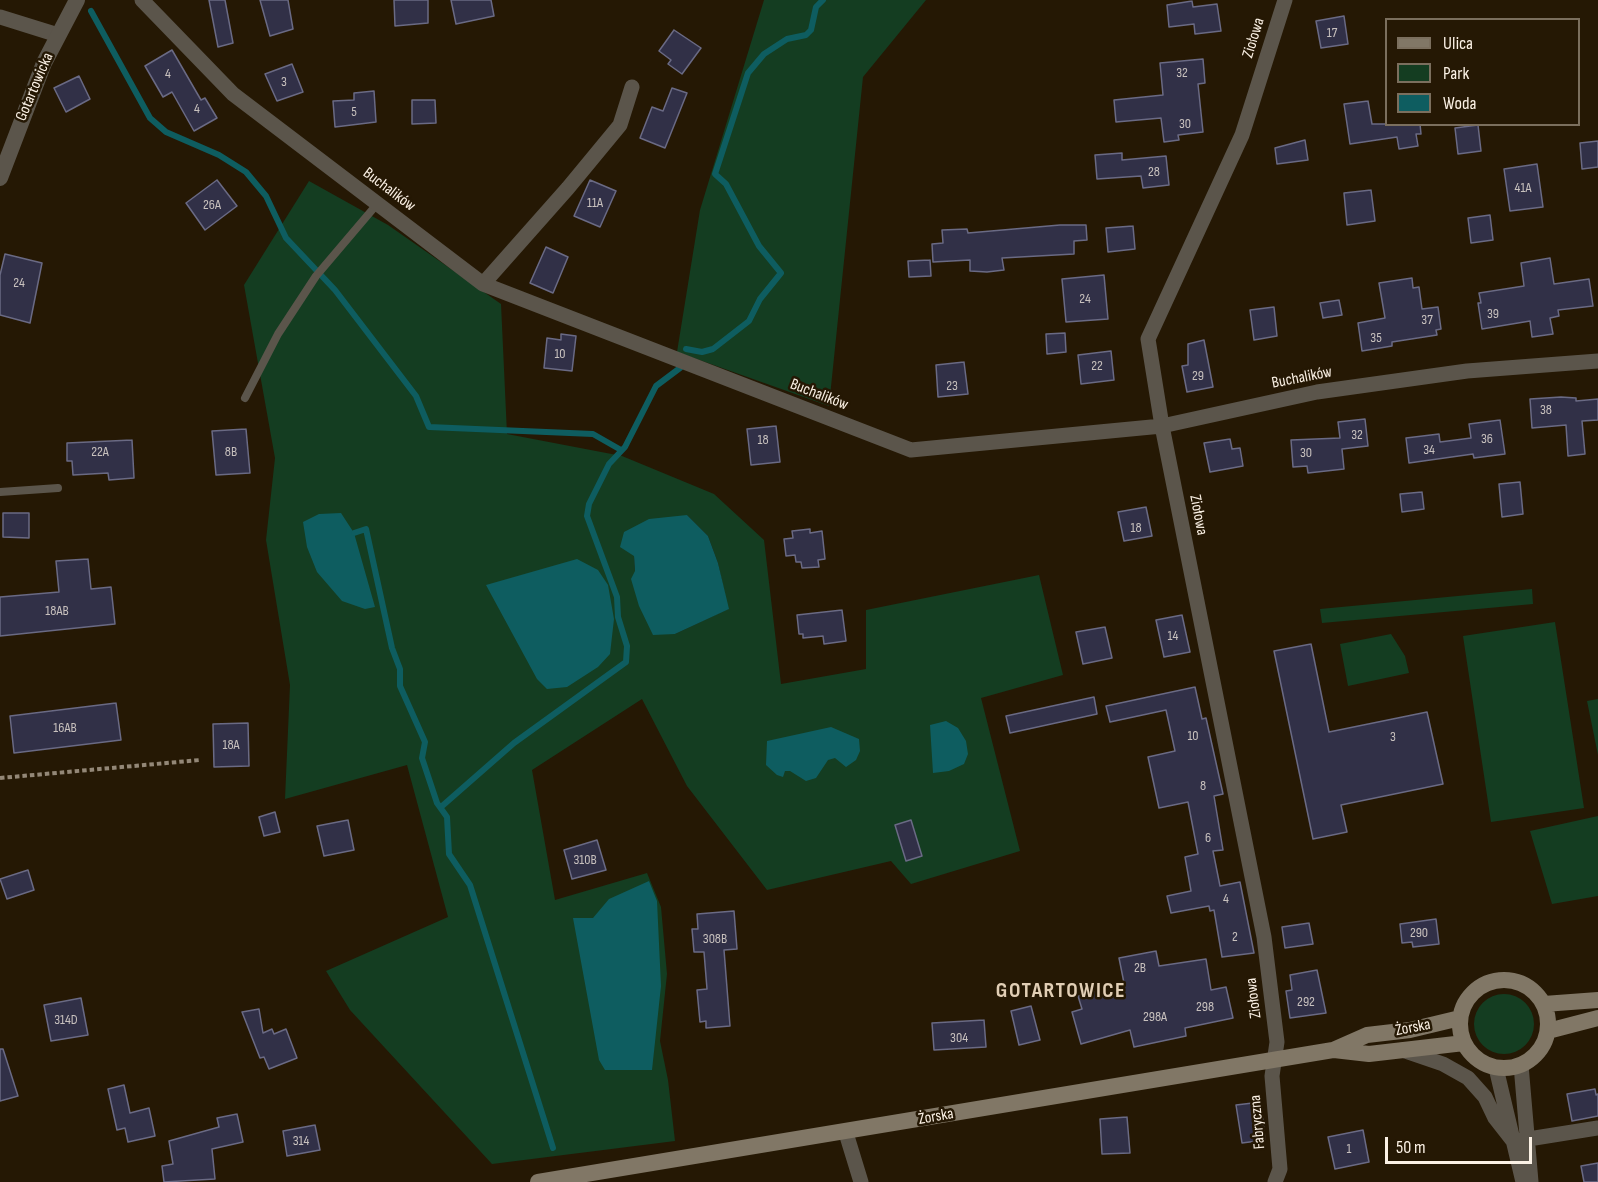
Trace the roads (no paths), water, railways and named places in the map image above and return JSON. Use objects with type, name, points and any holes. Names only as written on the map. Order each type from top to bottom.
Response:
[{"type":"main road","points":[[1497,980],[1511,980],[1525,984],[1544,1004],[1548,1014],[1548,1031],[1539,1051],[1521,1065],[1496,1068],[1480,1062],[1464,1043],[1460,1031],[1460,1018],[1464,1004],[1472,993],[1484,984],[1497,980]]},
{"type":"main road","points":[[1544,1004],[1598,1000]]},
{"type":"main road","name":"Żorska","points":[[1333,1050],[1366,1035],[1410,1030],[1460,1018]]},
{"type":"main road","points":[[1548,1031],[1598,1018]]},
{"type":"main road","name":"Żorska","points":[[538,1182],[846,1133],[1333,1050],[1369,1054],[1464,1043]]},
{"type":"street","name":"Gotartowicka","points":[[0,178],[35,85],[77,0]]},
{"type":"street","name":"Buchalików","points":[[142,0],[233,94],[483,284],[911,450],[1162,426],[1317,392],[1467,371],[1598,362]]},
{"type":"street","name":"Ziołowa","points":[[1275,1059],[1275,1017],[1264,937],[1162,426],[1148,339],[1242,135],[1285,0]]},
{"type":"street","points":[[0,17],[58,35]]},
{"type":"street","points":[[483,284],[620,125],[632,87]]},
{"type":"street","name":"Żorska","points":[[1401,1050],[1456,1070],[1474,1084],[1519,1140]]},
{"type":"street","name":"Fabryczna","points":[[1275,1059],[1272,1076],[1280,1169],[1275,1182]]},
{"type":"street","points":[[1521,1065],[1519,1140],[1523,1182]]},
{"type":"street","points":[[1496,1068],[1532,1182]]},
{"type":"street","points":[[1519,1140],[1598,1128]]},
{"type":"street","points":[[846,1133],[861,1182]]},
{"type":"lane","points":[[245,398],[278,334],[316,276],[378,203]]},
{"type":"lane","points":[[0,492],[58,488]]},
{"type":"water","points":[[341,513],[354,533],[375,607],[365,609],[342,601],[317,572],[307,547],[303,522],[319,514]]},
{"type":"water","points":[[687,515],[708,536],[718,563],[729,609],[675,634],[653,635],[639,606],[631,579],[635,571],[634,556],[620,547],[624,532],[649,519]]},
{"type":"water","points":[[577,559],[598,570],[608,585],[614,619],[610,654],[598,667],[567,687],[547,689],[537,679],[486,585]]},
{"type":"water","points":[[946,721],[958,728],[966,741],[968,754],[964,764],[949,771],[933,773],[930,725]]},
{"type":"water","points":[[831,727],[859,739],[860,751],[856,760],[846,767],[835,758],[828,760],[816,778],[806,781],[790,771],[785,771],[783,777],[777,775],[766,765],[767,741]]},
{"type":"water","points":[[649,881],[657,901],[661,986],[652,1070],[605,1070],[599,1060],[573,918],[593,918],[609,899]]},
{"type":"waterway","points":[[686,349],[702,352],[713,349],[749,321],[760,299],[781,273],[759,246],[726,184],[715,174],[748,73],[764,54],[787,39],[806,35],[811,30],[816,7],[823,0]]},
{"type":"waterway","points":[[91,11],[150,118],[166,132],[219,155],[246,172],[266,196],[286,238],[335,290],[416,396],[429,427],[593,434],[621,450]]},
{"type":"waterway","points":[[441,807],[514,743],[626,662],[627,646],[618,617],[617,597],[587,516],[589,504],[609,464],[625,447],[656,386],[680,368]]},
{"type":"waterway","points":[[354,533],[366,529],[392,648],[400,669],[400,686],[425,742],[422,758],[437,803],[447,817],[449,854],[470,885],[553,1148]]},
{"type":"district","name":"GOTARTOWICE","points":[[1061,991]]}]
